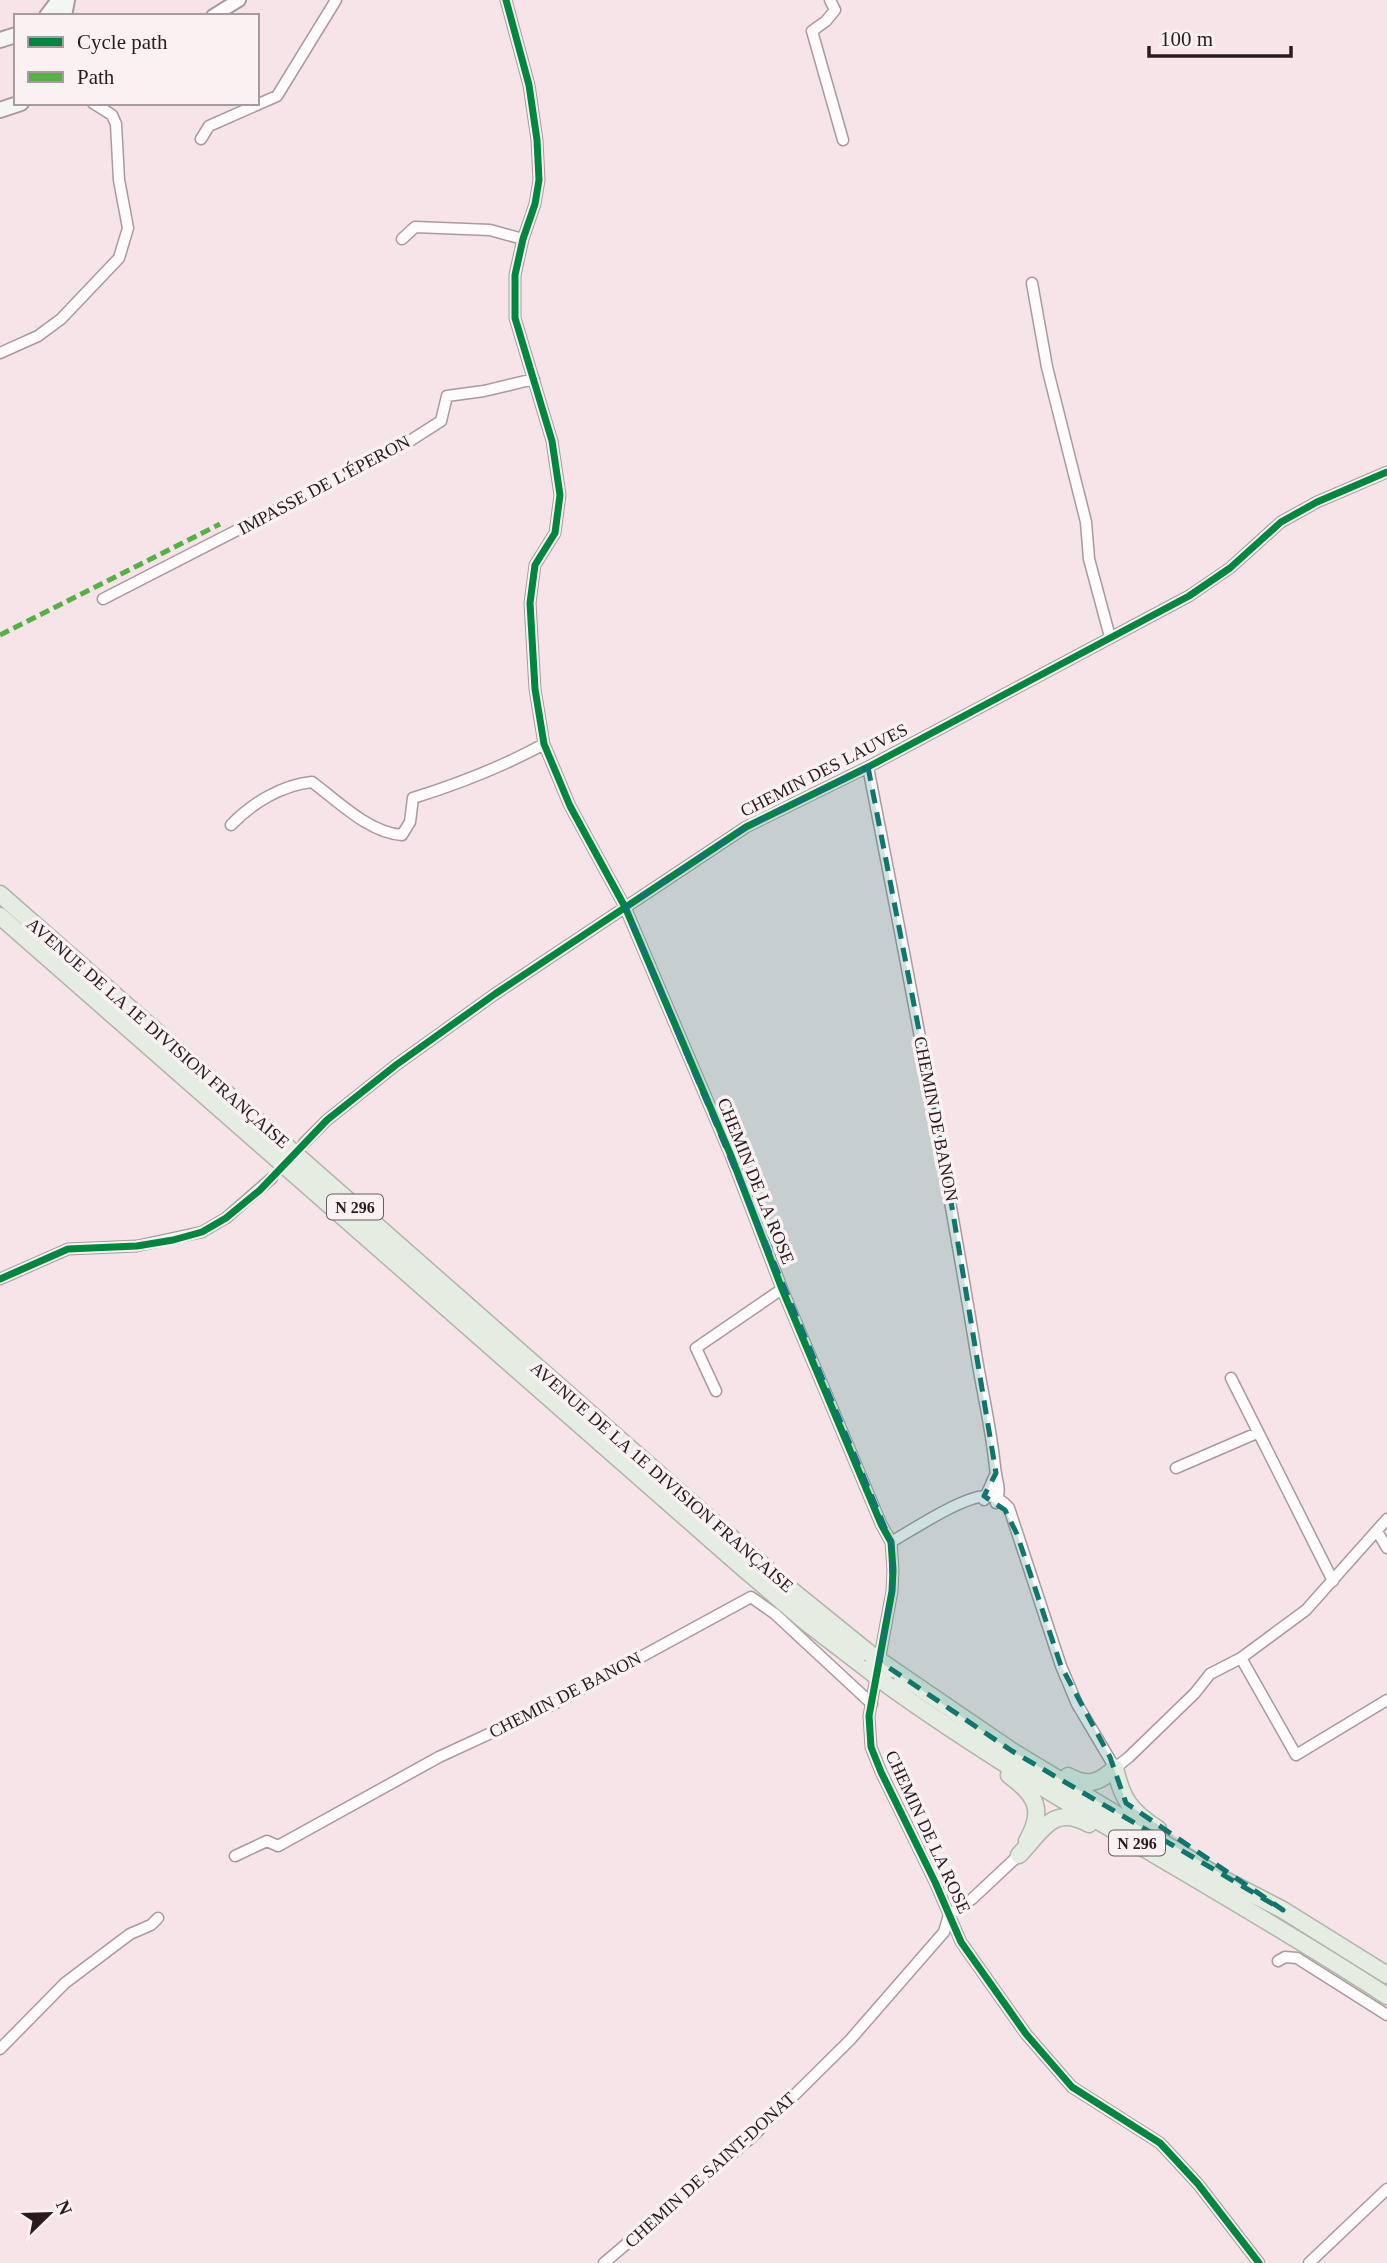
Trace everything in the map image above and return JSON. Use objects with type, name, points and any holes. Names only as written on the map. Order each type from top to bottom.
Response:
[{"type":"highway","name":"AVENUE DE LA 1E DIVISION FRANÇAISE","points":[[0,894],[649,1466],[845,1634],[868,1657],[889,1686],[998,1760],[1387,1996]]},
{"type":"highway","name":"AVENUE DE LA 1E DIVISION FRANÇAISE","points":[[0,916],[763,1586],[868,1657],[892,1667],[1012,1751],[1223,1879],[1283,1910],[1387,1975]]},
{"type":"highway","points":[[892,1667],[1079,1782],[1097,1782],[1115,1768],[1121,1792],[1135,1811],[1283,1910]]},
{"type":"highway","points":[[922,1710],[1031,1795],[1036,1809],[1035,1826],[1019,1855]]},
{"type":"highway","points":[[1019,1855],[1056,1818],[1069,1815],[1305,1944]]},
{"type":"street","points":[[216,14],[239,0]]},
{"type":"street","points":[[259,104],[277,96],[336,0]]},
{"type":"street","name":"CHEMIN DE LA ROSE","points":[[506,0],[529,85],[537,140],[539,180],[515,275],[515,318],[552,441],[560,495],[555,533],[536,565],[530,603],[535,689],[544,744],[570,806],[625,907],[731,1156],[782,1289],[891,1542],[892,1591],[869,1716],[871,1746],[961,1942],[1022,2029],[1072,2087],[1160,2143],[1198,2185],[1259,2263]]},
{"type":"street","points":[[831,0],[835,10],[812,31],[843,140]]},
{"type":"street","points":[[0,353],[38,336],[61,319],[118,258],[128,228],[119,180],[116,124],[112,115],[96,105]]},
{"type":"street","points":[[201,139],[209,126],[257,105]]},
{"type":"street","points":[[401,239],[415,227],[490,230],[523,239]]},
{"type":"street","points":[[1032,283],[1047,367],[1086,522],[1088,559],[1110,637]]},
{"type":"street","name":"IMPASSE DE L'ÉPERON","points":[[103,599],[405,444],[441,421],[447,396],[484,391],[534,379]]},
{"type":"street","name":"CHEMIN DES LAUVES","points":[[304,1143],[327,1120],[396,1065],[495,994],[746,827],[868,767],[1211,582],[1281,522],[1317,502],[1387,472]]},
{"type":"street","points":[[232,825],[243,813],[277,792],[295,784],[312,782],[387,834],[402,835],[410,822],[413,799],[449,788],[519,758],[544,744]]},
{"type":"street","name":"CHEMIN DE BANON","points":[[868,767],[945,1165],[975,1348],[991,1426],[1000,1490],[997,1501]]},
{"type":"street","points":[[0,1279],[68,1249],[137,1246],[202,1232],[226,1218],[272,1178]]},
{"type":"street","points":[[716,1391],[696,1348],[782,1289]]},
{"type":"street","points":[[1230,1378],[1333,1581]]},
{"type":"street","points":[[1176,1468],[1257,1433]]},
{"type":"street","points":[[984,1498],[996,1473]]},
{"type":"street","points":[[891,1542],[939,1515],[984,1498],[1009,1508],[1061,1666],[1077,1704],[1115,1768],[1195,1693],[1210,1674],[1241,1658],[1306,1610],[1387,1519]]},
{"type":"street","points":[[1377,1531],[1387,1548]]},
{"type":"street","name":"CHEMIN DE BANON","points":[[235,1856],[267,1841],[278,1846],[308,1831],[439,1757],[558,1702],[751,1597],[775,1614],[872,1704]]},
{"type":"street","points":[[1241,1658],[1296,1755],[1387,1700]]},
{"type":"street","points":[[949,1915],[978,1894],[1019,1855]]},
{"type":"street","name":"CHEMIN DE SAINT-DONAT","points":[[604,2263],[753,2136],[850,2040],[944,1932],[949,1915]]},
{"type":"street","points":[[0,2049],[65,1983],[130,1934],[151,1925],[158,1918]]},
{"type":"street","points":[[1278,1961],[1285,1957],[1297,1958],[1387,2015]]},
{"type":"street","points":[[1309,2263],[1387,2189]]},
{"type":"highlighted area","points":[[868,767],[945,1165],[996,1473],[984,1496],[1005,1510],[1017,1534],[1061,1666],[1110,1757],[1126,1803],[1283,1910],[1012,1751],[879,1661],[892,1591],[891,1542],[625,907],[746,827]]},
{"type":"marked path","points":[[0,635],[220,524]]},
{"type":"cycle path","points":[[506,0],[529,85],[537,140],[539,180],[515,275],[515,318],[552,441],[560,495],[555,533],[535,565],[530,603],[535,689],[544,744],[570,806],[625,907],[731,1156],[782,1289],[891,1542],[892,1591],[869,1716],[871,1747],[961,1942],[1026,2034],[1072,2087],[1160,2143],[1198,2184],[1259,2263]]},
{"type":"cycle path","points":[[0,1279],[68,1249],[137,1246],[202,1232],[226,1218],[260,1190],[327,1120],[396,1065],[495,994],[746,827],[868,767],[1189,596],[1230,568],[1281,522],[1317,502],[1387,472]]}]
